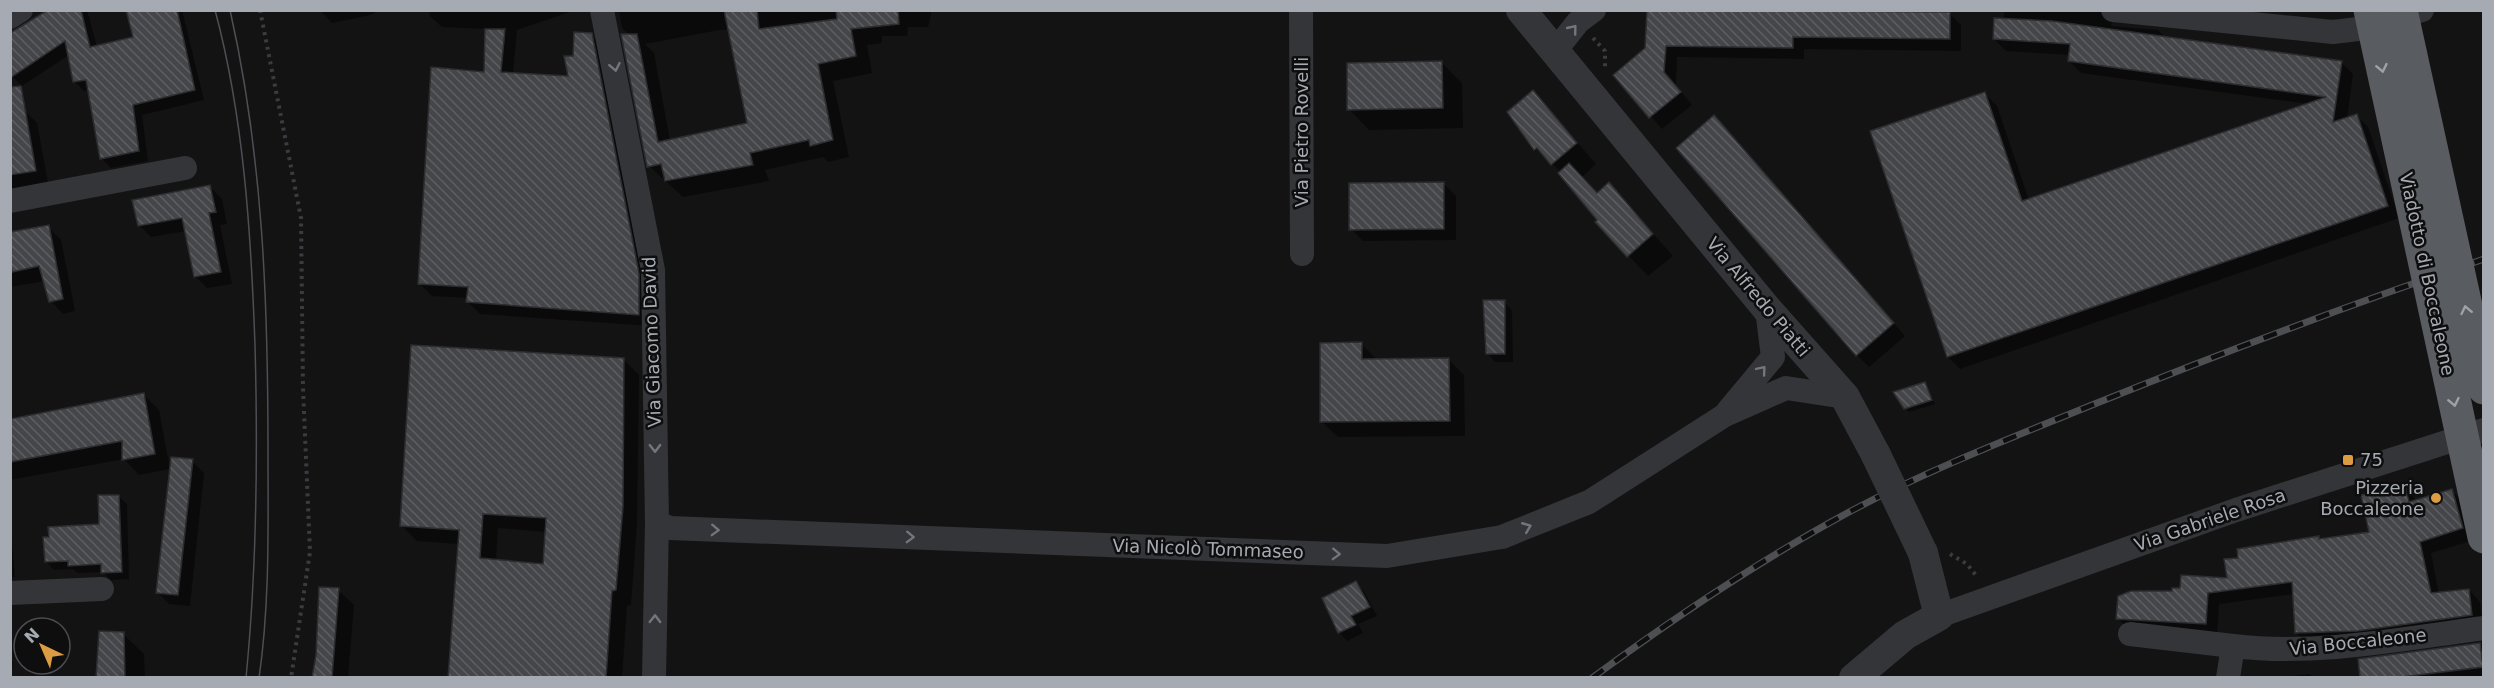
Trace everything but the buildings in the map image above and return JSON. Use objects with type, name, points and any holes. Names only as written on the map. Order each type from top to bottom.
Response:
[{"type":"highway","name":"Viadotto di Boccaleone","points":[[2387,13],[2484,388]]},
{"type":"highway","name":"Viadotto di Boccaleone","points":[[2387,13],[2484,537]]},
{"type":"street","points":[[10,16],[21,10]]},
{"type":"street","name":"Via Giacomo David","points":[[602,10],[653,270],[657,523],[654,678]]},
{"type":"street","name":"Via Pietro Rovelli","points":[[1301,10],[1302,254]]},
{"type":"street","name":"Via Alfredo Piatti","points":[[1521,10],[1767,309],[1845,397],[1876,455],[1933,550],[1939,616]]},
{"type":"street","points":[[1555,51],[1578,22],[1593,10]]},
{"type":"street","points":[[2113,10],[2333,32],[2358,29],[2387,13],[2422,10]]},
{"type":"street","points":[[10,201],[185,168]]},
{"type":"street","name":"Via Nicolò Tommaseo","points":[[1725,415],[1773,357],[1767,309]]},
{"type":"street","name":"Via Nicolò Tommaseo","points":[[657,523],[682,528],[1387,556],[1502,537],[1589,502],[1725,415],[1786,388],[1845,397]]},
{"type":"street","points":[[2480,431],[2484,466]]},
{"type":"street","name":"Via Gabriele Rosa","points":[[1939,616],[2236,510],[2480,431]]},
{"type":"street","points":[[10,592],[102,589]]},
{"type":"street","points":[[1854,678],[1905,635],[1939,616]]},
{"type":"street","name":"Via Boccaleone","points":[[2130,634],[2271,651],[2331,647],[2484,628]]},
{"type":"street","points":[[2228,678],[2233,646]]},
{"type":"path","points":[[260,10],[301,218],[303,388],[310,552],[291,678]]},
{"type":"path","points":[[1933,550],[1977,575],[1987,598]]},
{"type":"tram line","points":[[215,10],[233,92],[239,134],[248,219],[253,303],[256,512],[246,678]]},
{"type":"tram line","points":[[230,10],[241,65],[257,174],[265,284],[268,535],[267,593],[259,678]]},
{"type":"railway","points":[[1592,678],[1686,611],[1751,569],[1851,511],[1910,482],[2000,442],[2189,367],[2336,311],[2484,259]]},
{"type":"place","name":"75","points":[[2348,460]]},
{"type":"place","name":"Pizzeria Boccaleone","points":[[2436,498]]}]
